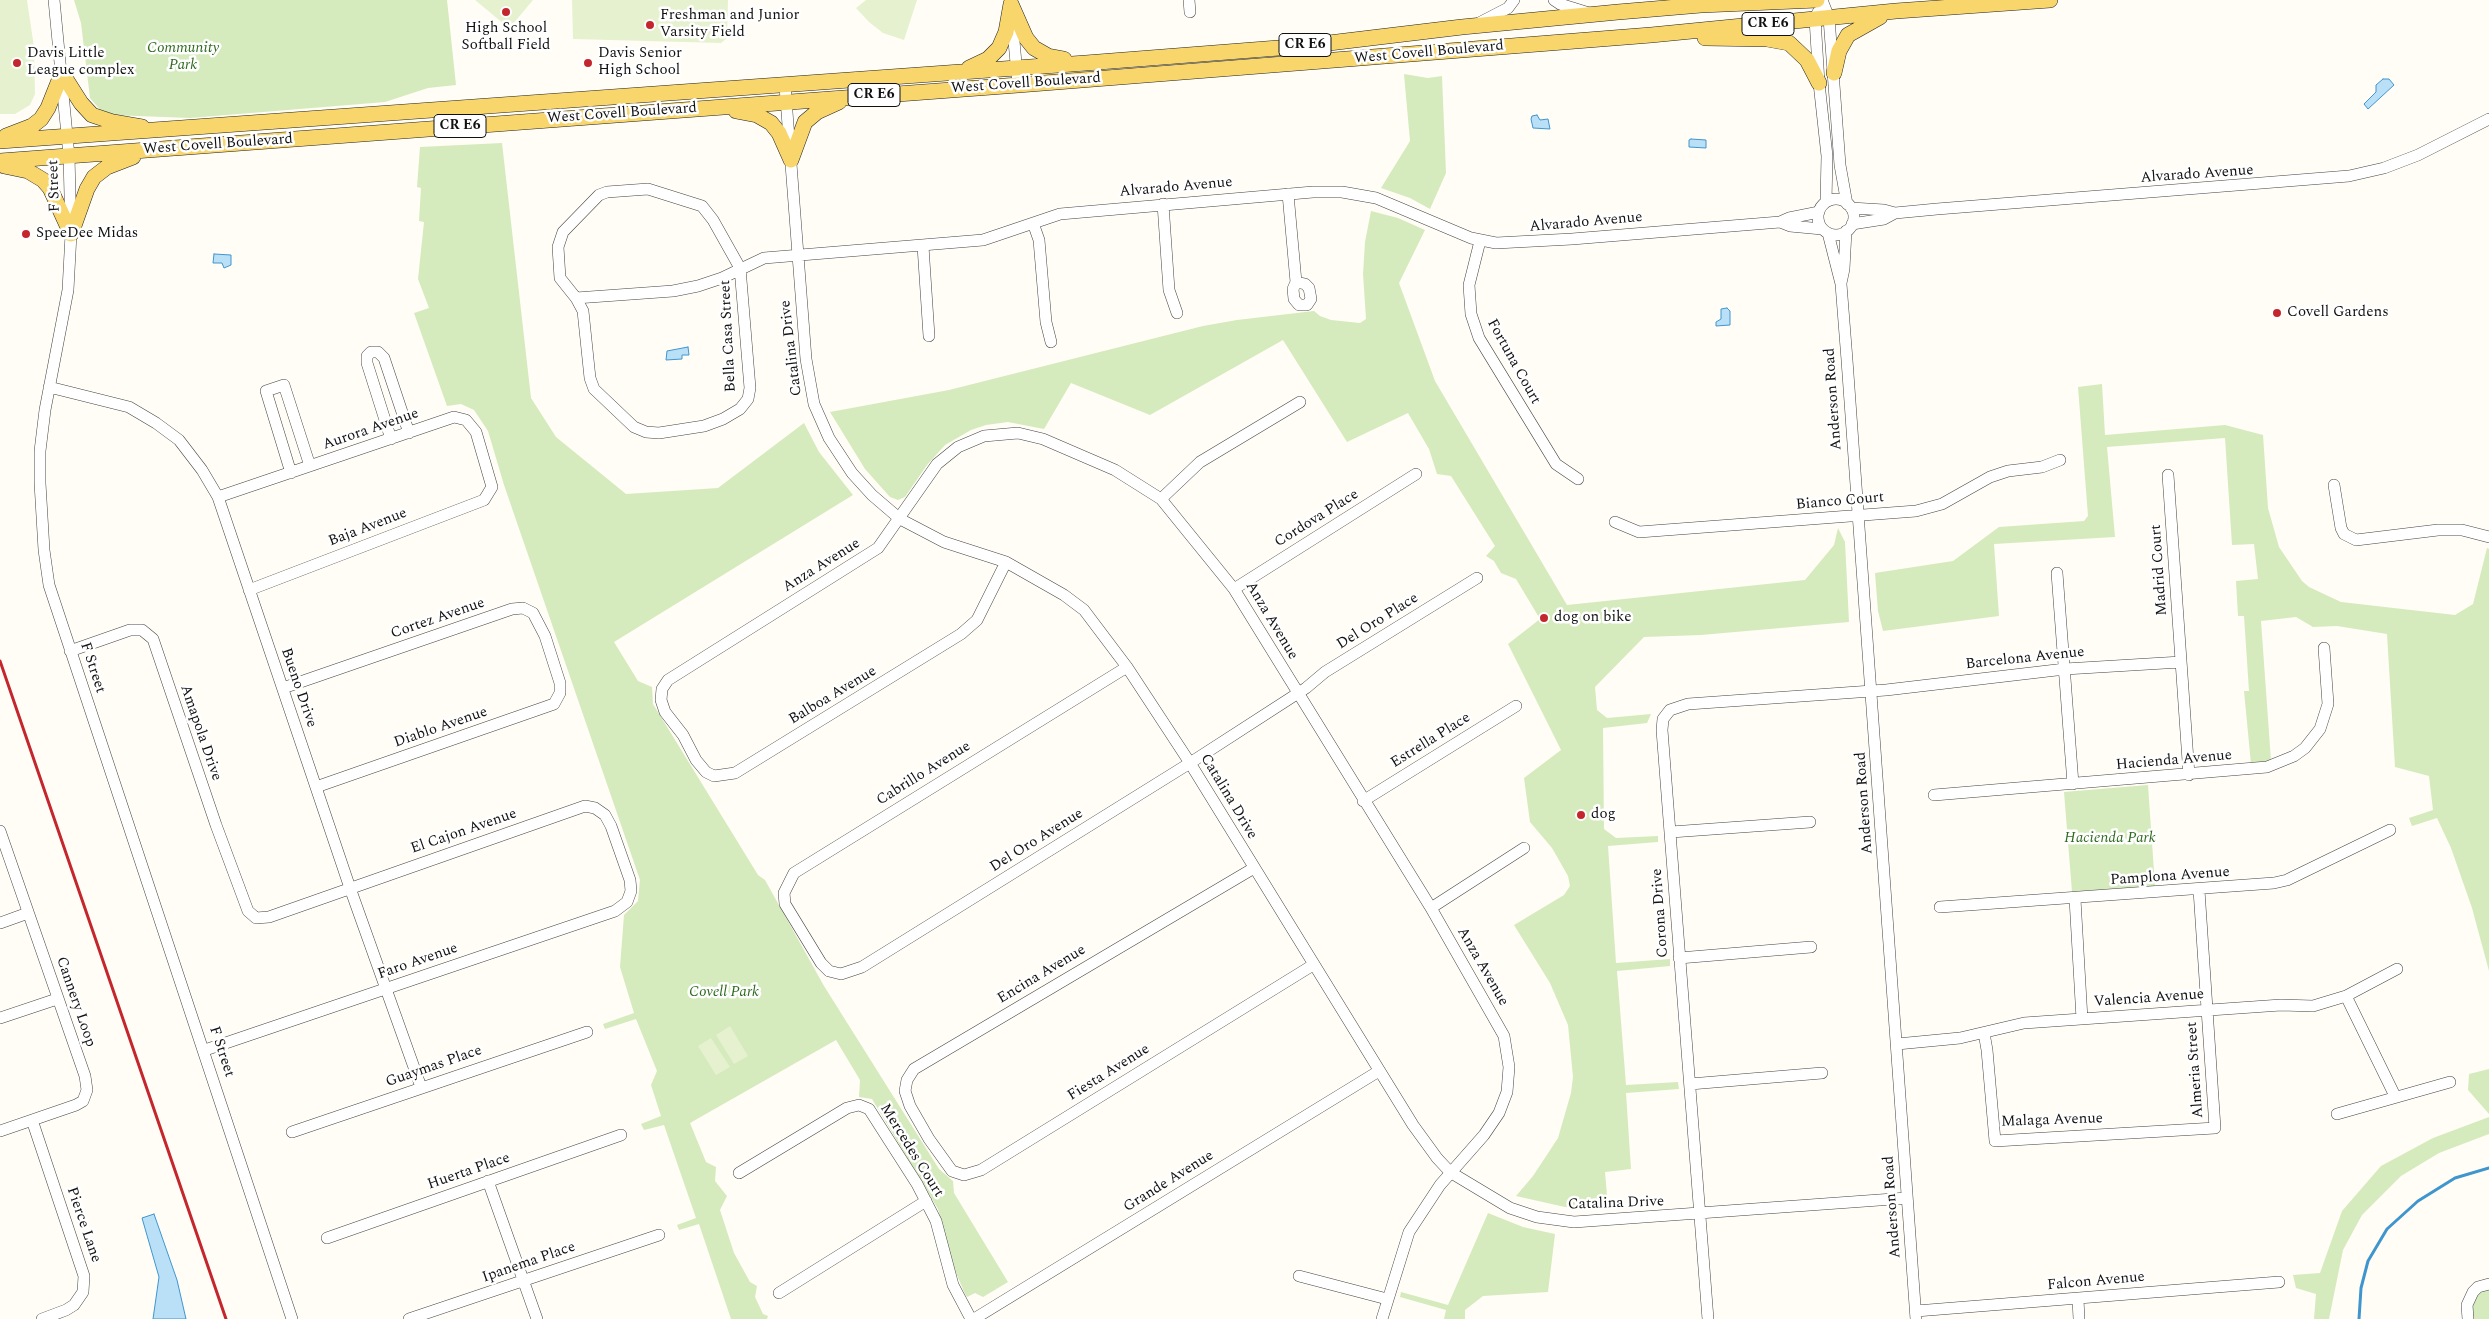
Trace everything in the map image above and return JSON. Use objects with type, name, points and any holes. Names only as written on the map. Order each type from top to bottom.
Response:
[{"type":"main road","name":"West Covell Boulevard","points":[[0,141],[67,138],[1086,63],[1304,46],[1471,26],[1593,15],[1746,2],[1817,0]]},
{"type":"main road","name":"West Covell Boulevard","points":[[0,161],[858,96],[1018,86],[1651,35],[1896,11],[2050,0]]},
{"type":"main road","points":[[1011,2],[1026,38],[1034,48],[1048,56],[1086,63]]},
{"type":"main road","points":[[956,72],[977,65],[999,48],[1006,32],[1011,2]]},
{"type":"main road","points":[[1834,72],[1839,51],[1848,35],[1856,28],[1896,11]]},
{"type":"main road","points":[[1651,35],[1780,40],[1798,49],[1810,64],[1819,83]]},
{"type":"main road","points":[[62,72],[80,103],[92,115],[113,122],[164,131]]},
{"type":"main road","points":[[0,137],[32,126],[41,119],[48,108],[62,72]]},
{"type":"main road","points":[[791,160],[799,132],[807,119],[831,104],[858,96]]},
{"type":"main road","points":[[707,108],[747,113],[768,120],[779,133],[791,160]]},
{"type":"main road","points":[[71,234],[87,189],[97,173],[122,159],[162,149]]},
{"type":"main road","points":[[0,166],[28,171],[44,180],[50,188],[71,234]]},
{"type":"street","name":"F Street","points":[[54,0],[69,156],[71,234],[68,290],[49,387],[40,451],[44,550],[49,584],[205,1050],[292,1319]]},
{"type":"street","points":[[1471,26],[1508,8],[1514,0]]},
{"type":"street","points":[[1554,0],[1560,4],[1593,15]]},
{"type":"street","points":[[1822,0],[1819,83],[1827,156],[1826,202],[1819,212],[1825,231],[1838,234],[1849,228],[1849,206],[1840,165],[1834,72],[1822,18]]},
{"type":"street","points":[[1011,2],[1018,86]]},
{"type":"street","name":"Catalina Drive","points":[[785,86],[806,359],[814,404],[829,438],[852,473],[872,495],[900,519],[924,533],[951,545],[1006,562],[1064,595],[1084,610],[1127,667],[1190,763],[1424,1142],[1450,1172],[1496,1201],[1524,1213],[1551,1220],[1591,1222],[1907,1198]]},
{"type":"street","name":"Alvarado Avenue","points":[[1849,206],[1895,213],[2350,176],[2384,168],[2418,155],[2489,118]]},
{"type":"street","points":[[576,298],[560,278],[559,240],[563,232],[591,201],[607,192],[654,189],[702,206],[714,220],[740,268]]},
{"type":"street","name":"Alvarado Avenue","points":[[576,298],[673,291],[722,278],[764,258],[983,240],[1060,214],[1288,194],[1342,192],[1370,196],[1480,241],[1512,243],[1780,222],[1796,216],[1819,212]]},
{"type":"street","points":[[1288,194],[1296,282]]},
{"type":"street","points":[[1826,202],[1837,199],[1849,206]]},
{"type":"street","points":[[1163,204],[1169,290],[1177,313]]},
{"type":"street","name":"Alvarado Avenue","points":[[1849,228],[1884,219],[1895,213]]},
{"type":"street","name":"Alvarado Avenue","points":[[1780,222],[1790,226],[1825,231]]},
{"type":"street","points":[[1033,223],[1039,240],[1046,322],[1051,342]]},
{"type":"street","name":"Anderson Road","points":[[1840,284],[1849,228]]},
{"type":"street","name":"Anderson Road","points":[[1825,231],[1840,284],[1864,617],[1872,691],[1916,1315]]},
{"type":"street","name":"Fortuna Court","points":[[1480,241],[1469,285],[1471,314],[1479,338],[1556,464],[1578,479]]},
{"type":"street","points":[[923,246],[929,336]]},
{"type":"street","name":"Bella Casa Street","points":[[576,298],[583,311],[590,378],[594,389],[634,427],[646,432],[674,432],[704,426],[723,419],[740,409],[748,399],[750,388],[740,268]]},
{"type":"street","points":[[391,439],[367,363],[367,356],[371,352],[378,352],[384,358],[409,433]]},
{"type":"street","points":[[291,473],[266,391],[284,385],[310,466]]},
{"type":"street","name":"Bueno Drive","points":[[49,387],[129,407],[156,423],[179,440],[202,470],[218,497],[350,888],[421,1087]]},
{"type":"street","points":[[1161,499],[1200,462],[1300,402]]},
{"type":"street","name":"Aurora Avenue","points":[[218,497],[454,417],[466,420],[476,432],[492,487]]},
{"type":"street","name":"Anza Avenue","points":[[665,712],[662,694],[668,680],[878,548],[937,464],[958,447],[984,436],[1018,433],[1043,440],[1115,470],[1161,499],[1234,589],[1363,801],[1431,908],[1504,1036],[1509,1067],[1507,1092],[1499,1113],[1484,1135],[1450,1172],[1408,1232],[1382,1319]]},
{"type":"street","name":"Bianco Court","points":[[1615,522],[1639,532],[1858,516],[1930,508],[1942,504],[1990,477],[2008,471],[2042,467],[2060,460]]},
{"type":"street","name":"Cordova Place","points":[[1234,589],[1416,474]]},
{"type":"street","name":"Madrid Court","points":[[2168,475],[2189,775]]},
{"type":"street","points":[[2334,485],[2341,528],[2344,534],[2356,540],[2438,530],[2462,530],[2489,537]]},
{"type":"street","name":"Baja Avenue","points":[[249,590],[484,500],[492,487]]},
{"type":"street","name":"Balboa Avenue","points":[[665,712],[683,735],[696,760],[706,772],[714,776],[734,773],[961,634],[977,620],[1006,562]]},
{"type":"street","points":[[2058,573],[2073,784]]},
{"type":"street","name":"Del Oro Place","points":[[1297,694],[1325,672],[1477,578]]},
{"type":"street","name":"Cortez Avenue","points":[[283,688],[512,609],[523,608],[533,613],[545,636],[560,682]]},
{"type":"street","name":"Amapola Drive","points":[[70,651],[130,630],[142,630],[153,640],[216,825],[248,911],[256,918]]},
{"type":"street","name":"Hacienda Avenue","points":[[1934,795],[2267,767],[2294,756],[2305,748],[2320,729],[2326,711],[2324,648]]},
{"type":"street","name":"Barcelona Avenue","points":[[1872,691],[2065,669],[2181,662]]},
{"type":"street","name":"Cabrillo Avenue","points":[[802,931],[785,904],[784,893],[794,873],[1127,667]]},
{"type":"street","name":"Diablo Avenue","points":[[316,787],[554,704],[560,693],[560,682]]},
{"type":"street","name":"Corona Drive","points":[[1708,1319],[1679,958],[1662,730],[1663,719],[1670,710],[1688,704],[1872,691]]},
{"type":"street","name":"Del Oro Avenue","points":[[802,931],[821,963],[829,971],[841,974],[852,972],[1190,763],[1297,694]]},
{"type":"street","name":"Estrella Place","points":[[1363,801],[1516,706]]},
{"type":"street","name":"El Cajon Avenue","points":[[256,918],[269,917],[585,806],[595,808],[604,815],[611,826],[630,880],[631,891]]},
{"type":"street","points":[[1671,832],[1810,822]]},
{"type":"street","name":"Cannery Loop","points":[[0,830],[85,1076],[86,1094],[83,1101],[76,1105],[0,1131]]},
{"type":"street","name":"Pamplona Avenue","points":[[1940,908],[2199,890],[2286,880],[2390,830]]},
{"type":"street","points":[[1431,908],[1524,848]]},
{"type":"street","name":"Encina Avenue","points":[[929,1139],[910,1106],[905,1091],[906,1080],[914,1068],[1254,868]]},
{"type":"street","name":"Almeria Street","points":[[2199,890],[2215,1128]]},
{"type":"street","name":"Faro Avenue","points":[[205,1050],[615,911],[627,902],[631,891]]},
{"type":"street","points":[[2075,899],[2082,1019]]},
{"type":"street","points":[[0,923],[28,913]]},
{"type":"street","points":[[1679,958],[1811,947]]},
{"type":"street","name":"Fiesta Avenue","points":[[929,1139],[952,1171],[964,1175],[982,1170],[1314,965]]},
{"type":"street","name":"Valencia Avenue","points":[[1897,1044],[1960,1038],[2011,1025],[2281,1005],[2313,1006],[2346,996],[2397,969]]},
{"type":"street","points":[[2346,996],[2395,1096]]},
{"type":"street","points":[[0,1018],[57,998]]},
{"type":"street","name":"Guaymas Place","points":[[292,1132],[587,1032]]},
{"type":"street","name":"Malaga Avenue","points":[[1984,1033],[1988,1050],[1995,1141],[2215,1128]]},
{"type":"street","name":"Grande Avenue","points":[[973,1319],[1379,1071]]},
{"type":"street","points":[[1690,1084],[1822,1073]]},
{"type":"street","points":[[2337,1114],[2395,1096],[2450,1082]]},
{"type":"street","name":"Mercedes Court","points":[[739,1173],[847,1108],[859,1105],[869,1109],[926,1201],[941,1235],[953,1285],[973,1319]]},
{"type":"street","name":"Pierce Lane","points":[[32,1120],[84,1276],[82,1292],[74,1305],[42,1319]]},
{"type":"street","name":"Huerta Place","points":[[327,1238],[621,1135]]},
{"type":"street","points":[[488,1181],[537,1319]]},
{"type":"street","points":[[779,1293],[926,1201]]},
{"type":"street","name":"Ipanema Place","points":[[409,1319],[659,1235]]},
{"type":"street","points":[[1299,1276],[1387,1299]]},
{"type":"street","name":"Falcon Avenue","points":[[1916,1315],[2278,1282]]},
{"type":"street","points":[[2468,1319],[2467,1305],[2473,1292],[2478,1287],[2489,1284]]},
{"type":"street","points":[[2078,1299],[2079,1319]]},
{"type":"green space","name":"Davis Little League complex","points":[[0,0],[27,0],[34,47],[35,94],[30,105],[15,114],[0,114]]},
{"type":"green space","name":"Community Park","points":[[74,0],[447,0],[456,85],[428,88],[385,102],[190,118],[111,115],[102,112],[90,98],[81,23]]},
{"type":"green space","name":"High School Softball Field","points":[[475,0],[533,0],[513,24],[504,24]]},
{"type":"green space","name":"Freshman and Junior Varsity Field","points":[[572,0],[728,0],[727,38],[721,43],[573,39]]},
{"type":"green space","points":[[866,0],[917,0],[904,40],[883,33],[869,22],[856,8]]},
{"type":"green space","points":[[1404,74],[1428,78],[1442,76],[1446,173],[1430,209],[1410,198],[1381,188],[1410,141]]},
{"type":"green space","name":"Covell Park","points":[[502,143],[531,398],[556,437],[626,494],[718,488],[804,423],[819,452],[853,495],[614,642],[638,681],[652,687],[653,704],[758,875],[765,880],[824,986],[939,1169],[953,1181],[954,1193],[1008,1282],[983,1297],[975,1293],[967,1297],[965,1294],[954,1268],[938,1209],[872,1099],[859,1097],[860,1080],[836,1040],[690,1123],[706,1162],[716,1167],[715,1181],[727,1196],[720,1210],[734,1253],[750,1282],[757,1286],[755,1297],[763,1314],[768,1316],[767,1319],[731,1319],[699,1224],[679,1230],[677,1225],[696,1218],[664,1125],[644,1130],[641,1124],[661,1116],[651,1085],[657,1071],[636,1019],[605,1029],[603,1024],[634,1013],[620,967],[624,915],[638,901],[640,880],[504,485],[488,431],[474,410],[461,404],[447,406],[414,313],[429,308],[418,279],[424,222],[419,221],[421,188],[417,187],[420,147]]},
{"type":"green space","points":[[1371,211],[1398,218],[1425,230],[1399,283],[1435,381],[1567,605],[1805,580],[1834,545],[1838,528],[1845,542],[1849,622],[1701,635],[1644,637],[1595,687],[1597,710],[1607,718],[1651,714],[1647,723],[1603,728],[1604,829],[1616,838],[1658,836],[1658,842],[1608,846],[1616,963],[1670,959],[1670,966],[1617,971],[1626,1085],[1678,1082],[1679,1089],[1626,1093],[1631,1169],[1605,1172],[1608,1207],[1565,1207],[1516,1196],[1533,1176],[1558,1138],[1571,1093],[1573,1077],[1568,1025],[1550,983],[1514,925],[1564,895],[1570,886],[1568,876],[1552,848],[1530,822],[1524,778],[1561,750],[1508,644],[1540,619],[1516,579],[1501,573],[1494,561],[1486,556],[1495,546],[1451,476],[1437,474],[1429,449],[1408,413],[1347,442],[1283,340],[1150,415],[1071,383],[1044,429],[1008,422],[986,425],[971,430],[945,445],[927,465],[905,497],[898,500],[890,497],[865,469],[830,412],[949,390],[1203,326],[1237,320],[1314,311],[1320,316],[1331,320],[1360,323],[1366,319],[1363,274],[1365,242]]},
{"type":"green space","points":[[2102,384],[2105,435],[2225,425],[2263,435],[2268,508],[2279,547],[2302,581],[2309,587],[2341,602],[2455,615],[2473,604],[2487,548],[2489,549],[2489,971],[2472,908],[2451,848],[2437,818],[2412,826],[2409,818],[2433,810],[2429,776],[2395,767],[2387,634],[2337,626],[2313,627],[2296,617],[2261,621],[2271,761],[2251,764],[2244,691],[2249,691],[2244,616],[2238,616],[2236,581],[2258,579],[2254,544],[2232,545],[2225,438],[2107,447],[2115,537],[1994,544],[1999,616],[1883,631],[1878,611],[1875,573],[1953,561],[1999,527],[2084,521],[2088,516],[2078,387]]},
{"type":"green space","name":"Hacienda Park","points":[[2148,785],[2155,886],[2072,892],[2064,792]]},
{"type":"green space","points":[[730,1026],[748,1056],[734,1064],[716,1035]]},
{"type":"green space","points":[[711,1038],[730,1067],[716,1075],[698,1046]]},
{"type":"green space","points":[[2489,1069],[2489,1114],[2468,1090],[2469,1074]]},
{"type":"green space","points":[[2489,1117],[2489,1134],[2439,1153],[2401,1176],[2362,1215],[2343,1250],[2329,1319],[2314,1319],[2316,1294],[2296,1288],[2293,1275],[2320,1273],[2342,1211],[2381,1166],[2433,1138]]},
{"type":"green space","points":[[1488,1213],[1523,1227],[1555,1234],[1548,1292],[1483,1296],[1465,1310],[1465,1319],[1444,1319],[1446,1310],[1400,1297],[1401,1292],[1448,1305]]},
{"type":"green space","points":[[2489,1289],[2489,1319],[2473,1319],[2473,1300],[2480,1292]]},
{"type":"water","points":[[2383,79],[2389,79],[2394,85],[2368,109],[2364,104],[2376,92],[2376,85]]},
{"type":"water","points":[[1537,115],[1540,120],[1548,119],[1550,129],[1533,128],[1531,119],[1532,116]]},
{"type":"water","points":[[1689,140],[1706,140],[1706,148],[1689,147]]},
{"type":"water","points":[[214,254],[231,255],[231,265],[224,268],[222,263],[213,263]]},
{"type":"water","points":[[1727,308],[1730,311],[1730,325],[1716,326],[1716,322],[1721,319],[1721,309]]},
{"type":"water","points":[[688,347],[689,355],[682,355],[682,359],[666,360],[667,351]]},
{"type":"water","points":[[154,1214],[177,1280],[186,1319],[153,1319],[159,1277],[142,1218]]},
{"type":"waterway","points":[[2359,1319],[2361,1288],[2368,1261],[2387,1229],[2418,1201],[2455,1178],[2489,1168]]},
{"type":"railway","points":[[0,661],[226,1319]]},
{"type":"place","name":"High School Softball Field","points":[[506,12]]},
{"type":"place","name":"Freshman and Junior Varsity Field","points":[[650,25]]},
{"type":"place","name":"Davis Little League complex","points":[[17,63]]},
{"type":"place","name":"Davis Senior High School","points":[[588,63]]},
{"type":"place","name":"SpeeDee Midas","points":[[26,234]]},
{"type":"place","name":"Covell Gardens","points":[[2277,313]]},
{"type":"place","name":"dog on bike","points":[[1544,618]]},
{"type":"place","name":"dog","points":[[1581,815]]}]
